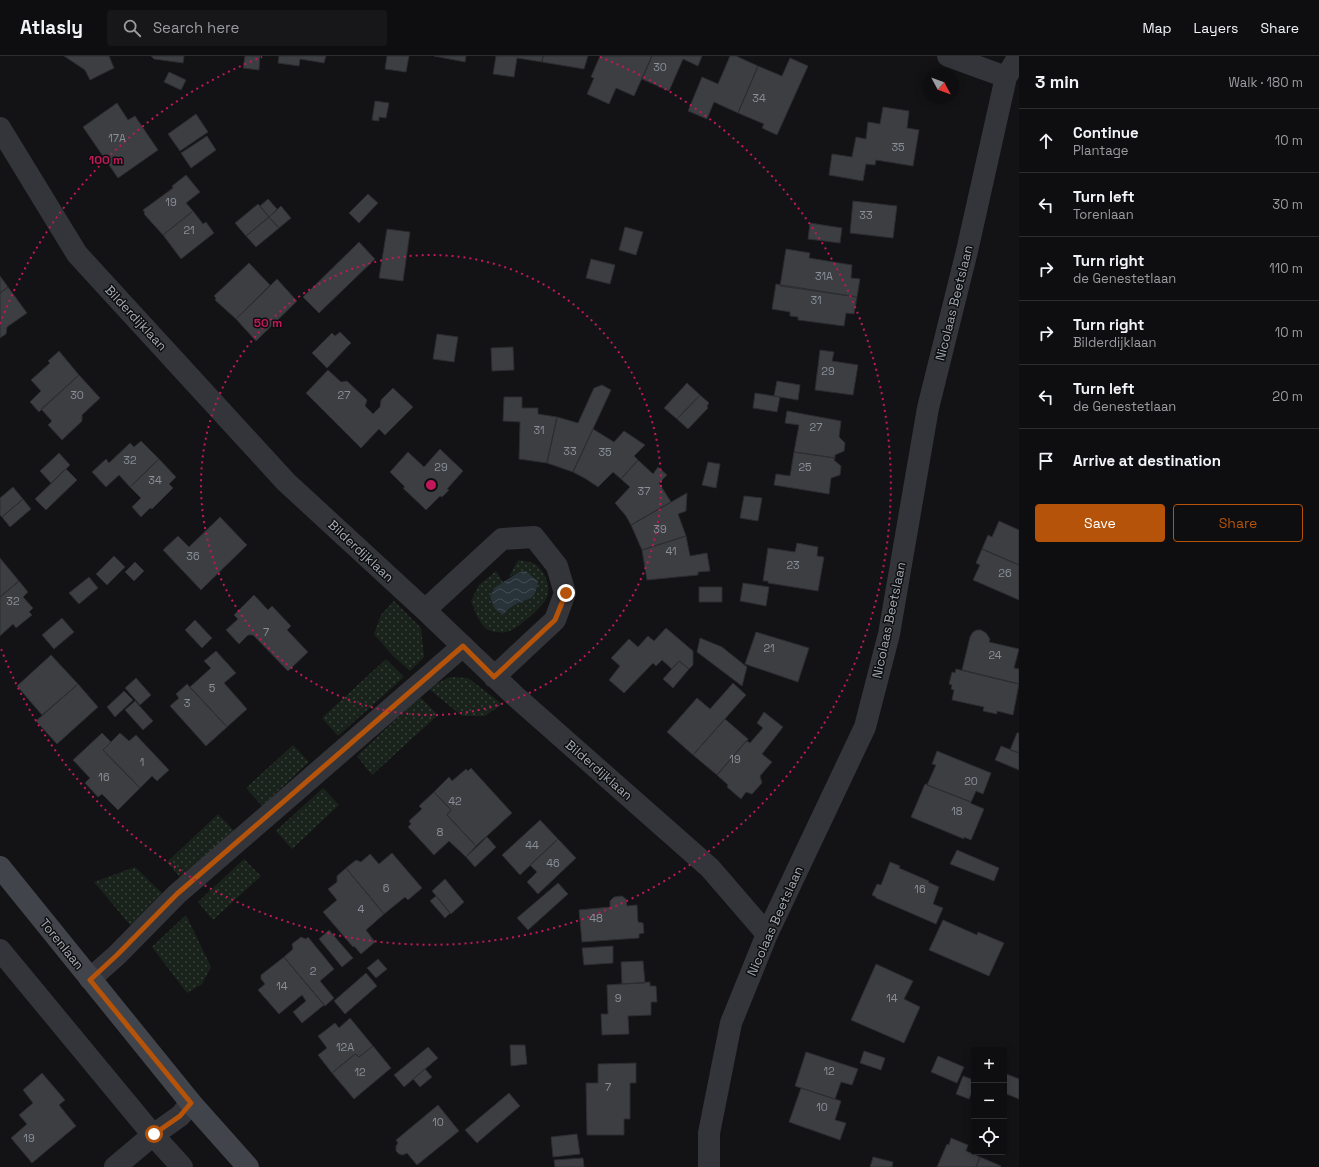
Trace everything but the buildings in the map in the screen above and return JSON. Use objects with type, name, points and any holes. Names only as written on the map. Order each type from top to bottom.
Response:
[{"type":"main road","name":"Torenlaan","points":[[0,868],[191,1103],[248,1167]]},
{"type":"street","points":[[948,56],[1006,77]]},
{"type":"street","name":"Nicolaas Beetslaan","points":[[709,1167],[709,1133],[731,1022],[767,934],[865,727],[889,634],[928,408],[967,251],[1006,77],[1019,56]]},
{"type":"street","name":"Bilderdijklaan","points":[[0,128],[77,254],[286,482],[425,610],[494,677],[710,868],[767,934]]},
{"type":"street","points":[[425,610],[502,539],[534,538],[557,566],[566,593],[555,620],[494,677]]},
{"type":"street","points":[[90,980],[117,955],[177,894],[463,646]]},
{"type":"street","points":[[0,950],[182,1167]]},
{"type":"street","points":[[115,1167],[154,1134],[180,1116],[191,1103]]},
{"type":"shaded area","points":[[518,560],[533,563],[540,568],[547,581],[548,594],[537,610],[517,627],[506,632],[494,632],[488,630],[480,621],[471,601],[479,585],[496,571],[503,582],[494,588],[490,597],[495,609],[503,615],[513,605],[536,592],[538,581],[532,575],[519,572],[509,577]]},
{"type":"shaded area","points":[[394,601],[421,628],[424,657],[410,671],[393,656],[374,634],[381,615]]},
{"type":"shaded area","points":[[386,659],[404,677],[338,736],[322,718]]},
{"type":"shaded area","points":[[450,677],[468,678],[502,704],[485,716],[462,716],[428,688]]},
{"type":"shaded area","points":[[420,697],[438,715],[372,775],[357,756]]},
{"type":"shaded area","points":[[293,745],[309,762],[262,806],[246,788]]},
{"type":"shaded area","points":[[323,788],[339,805],[292,849],[276,831]]},
{"type":"shaded area","points":[[218,814],[234,831],[180,877],[167,862]]},
{"type":"shaded area","points":[[244,859],[261,876],[213,920],[198,902]]},
{"type":"shaded area","points":[[135,867],[166,897],[131,926],[94,882]]},
{"type":"shaded area","points":[[186,915],[211,967],[202,984],[187,993],[152,947]]},
{"type":"water","points":[[526,571],[538,581],[535,593],[530,598],[509,609],[503,615],[495,609],[490,597],[494,588],[519,572]]},
{"type":"route","points":[[154,1134],[180,1116],[191,1103],[90,980],[117,955],[177,894],[463,646],[494,677],[555,620],[566,593]]}]
